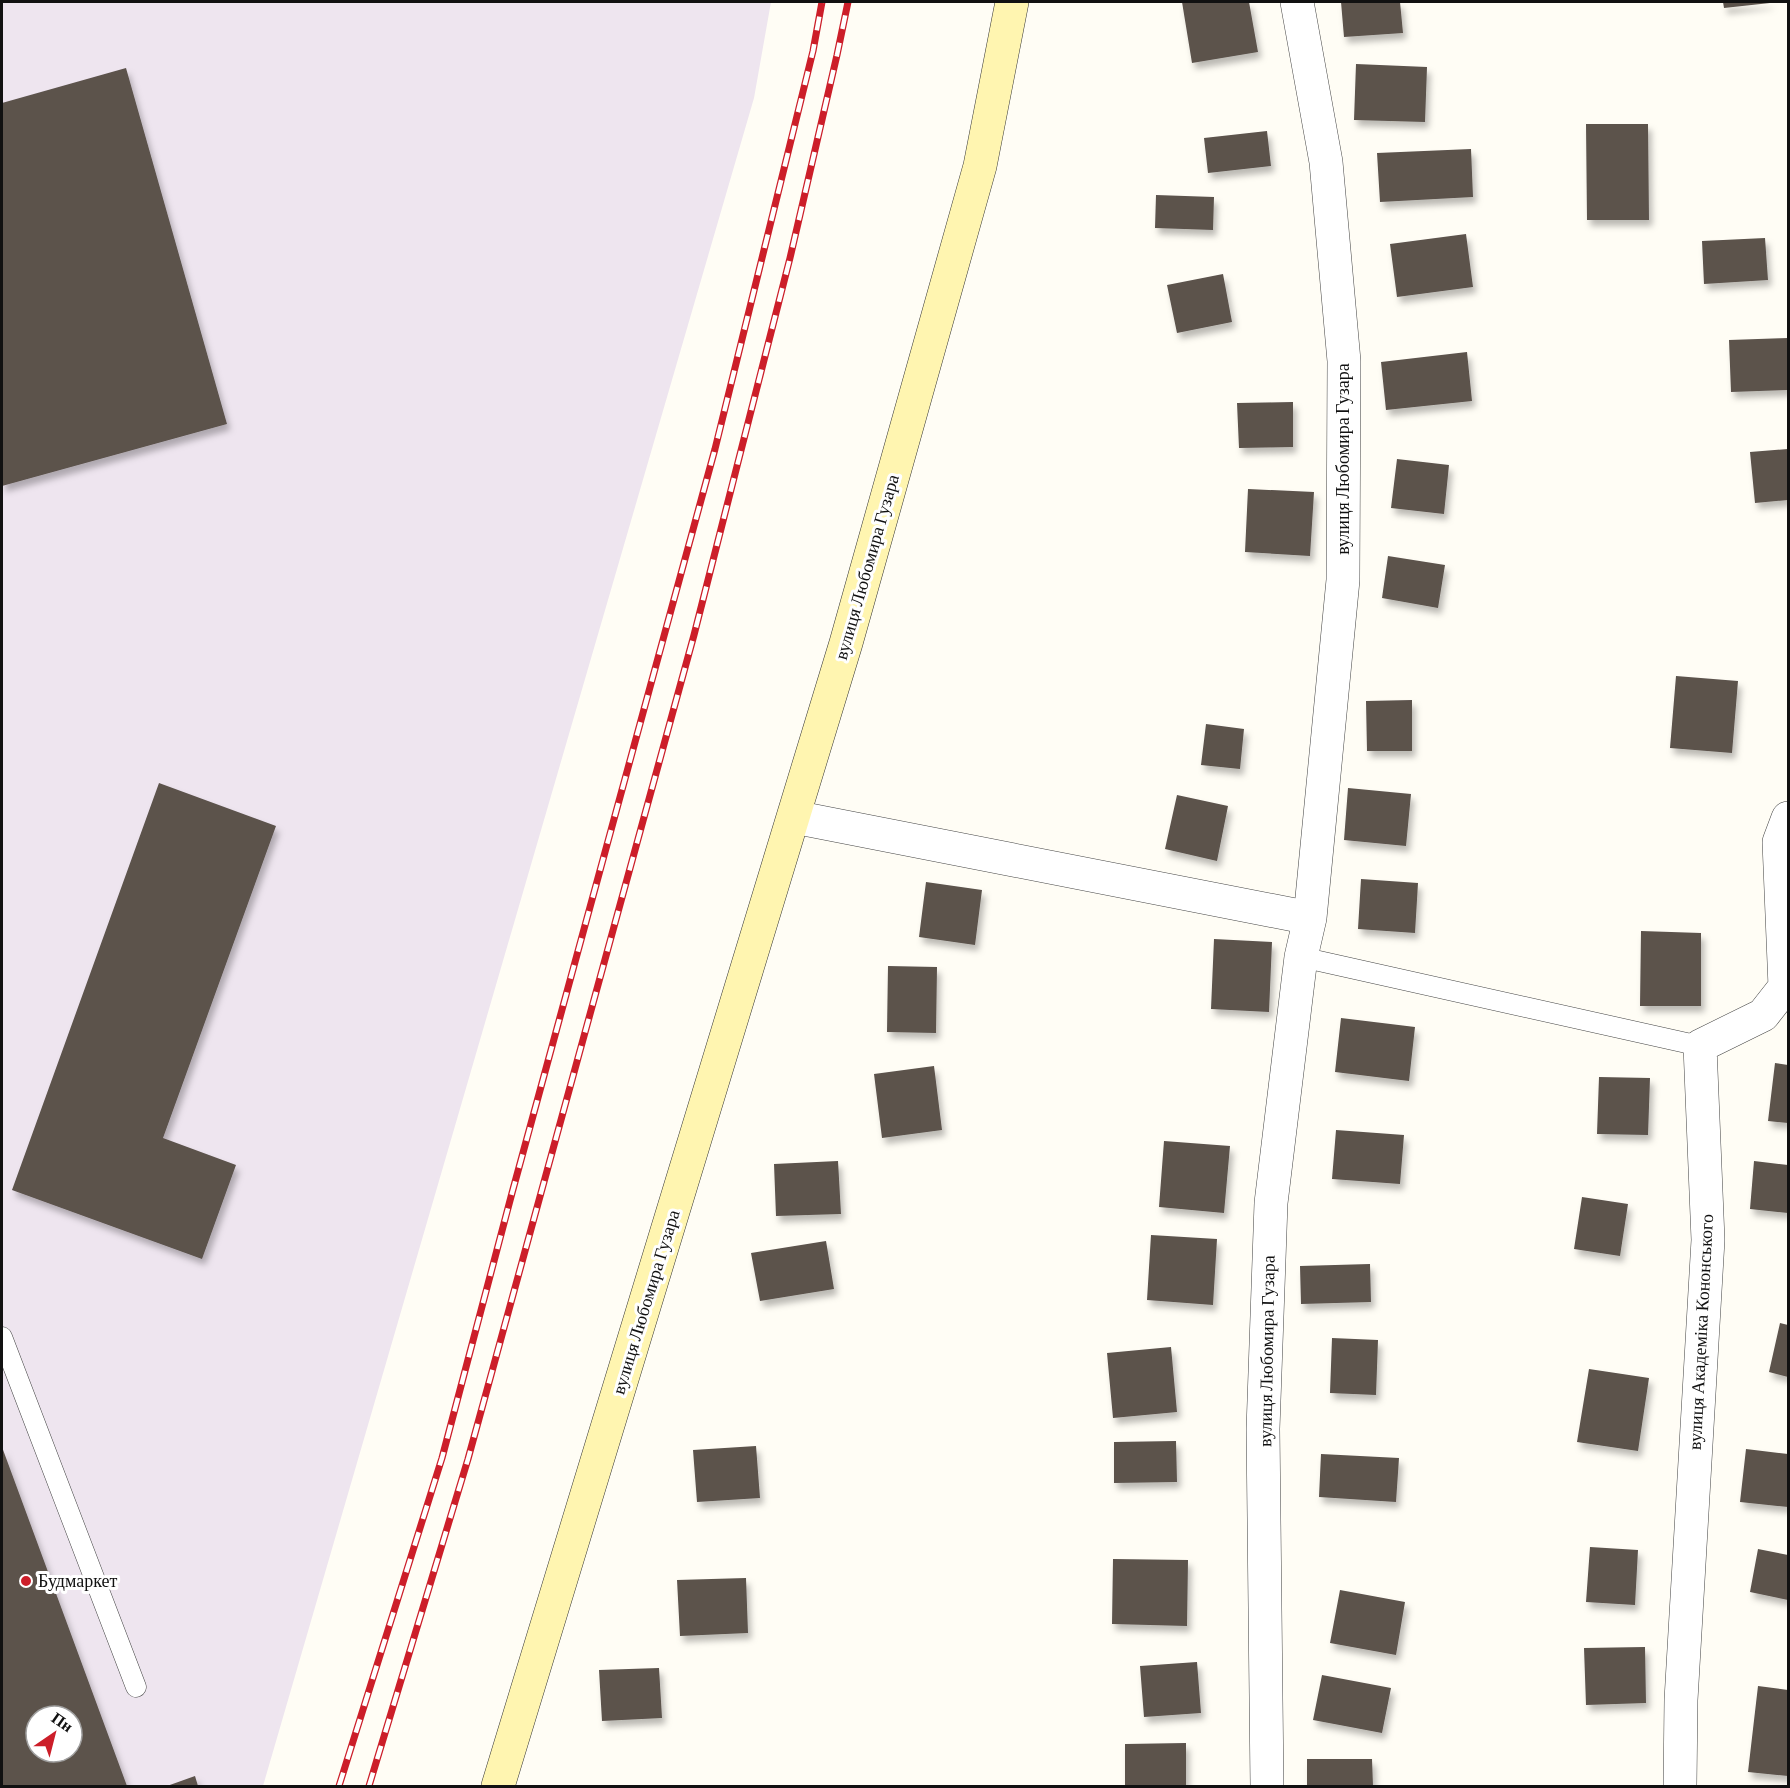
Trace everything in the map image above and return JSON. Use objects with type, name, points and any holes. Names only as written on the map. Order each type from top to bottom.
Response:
[{"type":"main road","name":"вулиця Любомира Гузара","points":[[498,1786],[846,643],[980,166],[1012,2]]},
{"type":"street","name":"вулиця Любомира Гузара","points":[[1268,1786],[1263,1429],[1271,1203],[1301,957],[1310,918],[1343,580],[1344,361],[1326,162],[1297,2]]},
{"type":"street","points":[[794,817],[1310,918]]},
{"type":"street","points":[[1700,1046],[1762,1015],[1785,987],[1779,842],[1788,818]]},
{"type":"street","name":"вулиця Академіка Кононського","points":[[1680,1786],[1681,1700],[1708,1240],[1700,1046]]},
{"type":"lane","points":[[1301,957],[1700,1046]]},
{"type":"lane","points":[[2,1336],[136,1687]]},
{"type":"shaded area","points":[[2,2],[771,2],[754,98],[263,1786],[2,1786]]},
{"type":"building","points":[[1182,2],[1249,2],[1258,52],[1192,63]]},
{"type":"building","points":[[1341,2],[1400,2],[1403,33],[1344,37]]},
{"type":"building","points":[[1723,2],[1770,2],[1770,3],[1724,8]]},
{"type":"building","points":[[1356,64],[1427,67],[1425,122],[1354,120]]},
{"type":"building","points":[[126,68],[227,424],[2,486],[2,103]]},
{"type":"building","points":[[1586,124],[1648,124],[1649,220],[1587,220]]},
{"type":"building","points":[[1267,131],[1271,166],[1208,173],[1204,138]]},
{"type":"building","points":[[1471,149],[1473,197],[1380,202],[1377,153]]},
{"type":"building","points":[[1156,195],[1214,197],[1213,230],[1155,228]]},
{"type":"building","points":[[1466,234],[1473,287],[1397,297],[1390,244]]},
{"type":"building","points":[[1765,238],[1768,280],[1704,284],[1702,241]]},
{"type":"building","points":[[1223,274],[1232,322],[1177,333],[1167,285]]},
{"type":"building","points":[[1788,338],[1788,390],[1731,392],[1729,340]]},
{"type":"building","points":[[1467,352],[1472,401],[1386,410],[1381,362]]},
{"type":"building","points":[[1293,402],[1293,447],[1239,448],[1237,403]]},
{"type":"building","points":[[1788,449],[1788,500],[1755,503],[1750,452]]},
{"type":"building","points":[[1397,459],[1449,465],[1444,514],[1391,508]]},
{"type":"building","points":[[1248,489],[1314,492],[1310,556],[1245,552]]},
{"type":"building","points":[[1388,556],[1445,565],[1438,608],[1382,598]]},
{"type":"building","points":[[1676,676],[1738,681],[1732,753],[1670,748]]},
{"type":"building","points":[[1412,700],[1412,751],[1367,751],[1366,701]]},
{"type":"building","points":[[1206,724],[1244,729],[1240,769],[1201,765]]},
{"type":"building","points":[[159,783],[276,826],[163,1138],[236,1165],[202,1259],[12,1190]]},
{"type":"building","points":[[1348,788],[1411,794],[1406,846],[1344,840]]},
{"type":"building","points":[[1177,795],[1228,806],[1217,861],[1165,849]]},
{"type":"building","points":[[1361,879],[1418,883],[1415,933],[1358,929]]},
{"type":"building","points":[[926,882],[982,890],[975,945],[919,937]]},
{"type":"building","points":[[1641,931],[1701,933],[1701,1006],[1640,1006]]},
{"type":"building","points":[[1214,939],[1272,942],[1269,1012],[1211,1009]]},
{"type":"building","points":[[888,966],[937,967],[936,1033],[887,1032]]},
{"type":"building","points":[[1341,1018],[1415,1027],[1409,1081],[1335,1072]]},
{"type":"building","points":[[1775,1063],[1788,1065],[1788,1123],[1768,1121]]},
{"type":"building","points":[[934,1066],[942,1130],[882,1138],[874,1074]]},
{"type":"building","points":[[1599,1077],[1650,1078],[1648,1135],[1597,1134]]},
{"type":"building","points":[[1336,1130],[1404,1135],[1400,1184],[1332,1179]]},
{"type":"building","points":[[1164,1141],[1230,1146],[1224,1213],[1159,1207]]},
{"type":"building","points":[[838,1161],[841,1214],[776,1216],[774,1164]]},
{"type":"building","points":[[1754,1161],[1788,1165],[1788,1213],[1750,1209]]},
{"type":"building","points":[[1582,1197],[1628,1204],[1620,1256],[1574,1249]]},
{"type":"building","points":[[1151,1235],[1217,1239],[1213,1305],[1147,1300]]},
{"type":"building","points":[[826,1241],[834,1289],[760,1301],[751,1253]]},
{"type":"building","points":[[1370,1264],[1371,1302],[1301,1304],[1300,1266]]},
{"type":"building","points":[[1780,1323],[1788,1325],[1788,1377],[1769,1372]]},
{"type":"building","points":[[1332,1338],[1378,1340],[1376,1395],[1330,1393]]},
{"type":"building","points":[[1171,1347],[1177,1412],[1113,1418],[1107,1353]]},
{"type":"building","points":[[1589,1369],[1649,1378],[1638,1451],[1577,1442]]},
{"type":"building","points":[[1176,1441],[1177,1482],[1114,1483],[1114,1442]]},
{"type":"building","points":[[756,1446],[760,1498],[697,1502],[693,1450]]},
{"type":"building","name":"Будмаркет","points":[[2,1447],[127,1786],[2,1786]]},
{"type":"building","points":[[1746,1449],[1788,1454],[1788,1507],[1740,1502]]},
{"type":"building","points":[[1321,1454],[1399,1458],[1396,1502],[1319,1497]]},
{"type":"building","points":[[1590,1547],[1638,1550],[1635,1605],[1586,1602]]},
{"type":"building","points":[[1758,1549],[1788,1555],[1788,1600],[1750,1592]]},
{"type":"building","points":[[1113,1559],[1188,1560],[1187,1626],[1112,1624]]},
{"type":"building","points":[[746,1578],[748,1633],[680,1636],[677,1580]]},
{"type":"building","points":[[1340,1590],[1405,1602],[1396,1655],[1330,1643]]},
{"type":"building","points":[[1645,1647],[1646,1703],[1586,1705],[1584,1648]]},
{"type":"building","points":[[1197,1662],[1201,1713],[1144,1717],[1140,1666]]},
{"type":"building","points":[[659,1668],[662,1718],[602,1721],[599,1670]]},
{"type":"building","points":[[1322,1675],[1391,1688],[1382,1733],[1313,1720]]},
{"type":"building","points":[[1758,1686],[1788,1690],[1788,1776],[1748,1772]]},
{"type":"building","points":[[1186,1743],[1186,1786],[1125,1786],[1125,1744]]},
{"type":"building","points":[[1307,1759],[1372,1759],[1373,1786],[1307,1786]]},
{"type":"building","points":[[195,1776],[198,1786],[167,1786]]},
{"type":"railway","points":[[339,1786],[442,1458],[715,449],[813,51],[822,2]]},
{"type":"railway","points":[[369,1786],[468,1459],[694,635],[790,258],[848,2]]},
{"type":"place","name":"Будмаркет","points":[[26,1581]]}]
